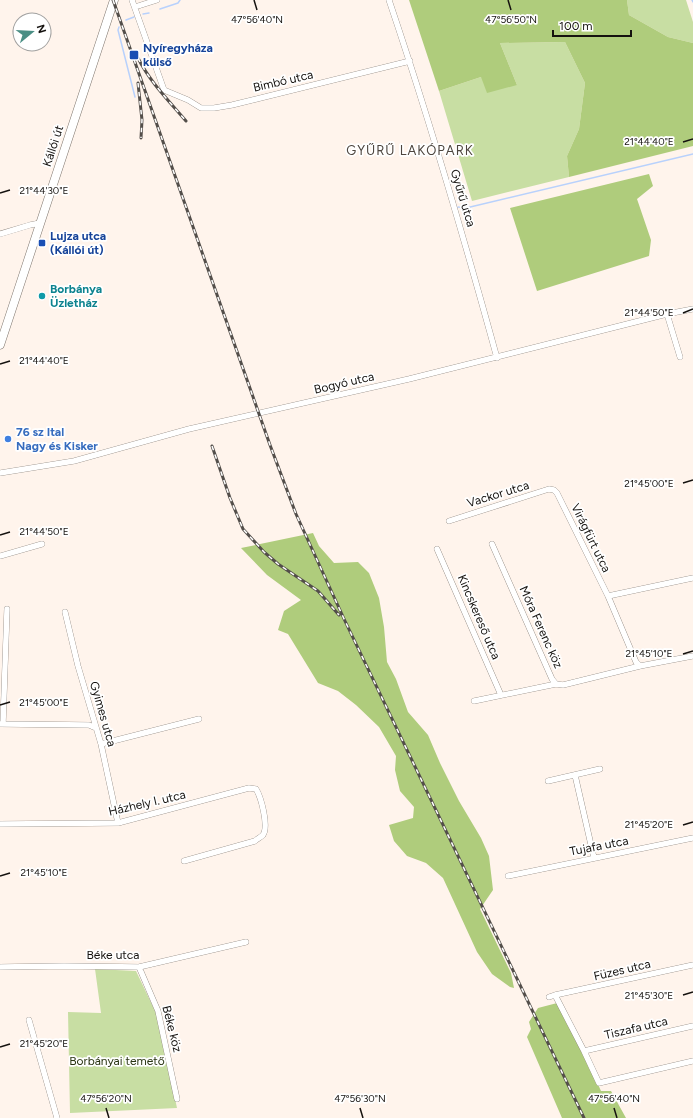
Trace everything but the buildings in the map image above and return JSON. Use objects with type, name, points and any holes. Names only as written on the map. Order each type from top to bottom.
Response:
[{"type":"main road","name":"Kállói út","points":[[0,345],[114,0]]},
{"type":"street","points":[[132,0],[135,7],[157,0]]},
{"type":"street","name":"Gyűrű utca","points":[[389,0],[410,61],[457,214],[497,358]]},
{"type":"street","name":"Bimbó utca","points":[[135,7],[142,32],[164,90],[188,100],[201,108],[214,108],[410,61]]},
{"type":"street","points":[[0,234],[30,225],[40,224]]},
{"type":"street","name":"Bogyó utca","points":[[0,473],[74,461],[189,429],[248,417],[497,358],[667,314],[693,309]]},
{"type":"street","points":[[667,314],[680,357]]},
{"type":"street","name":"Vackor utca","points":[[449,521],[549,489],[554,490]]},
{"type":"street","name":"Virágfürt utca","points":[[554,490],[557,493],[608,596],[636,662],[640,666]]},
{"type":"street","points":[[0,556],[42,544]]},
{"type":"street","name":"Móra Ferenc köz","points":[[492,544],[552,679],[556,684],[563,685],[640,666],[647,666],[693,656]]},
{"type":"street","name":"Kincskereső utca","points":[[437,548],[501,695]]},
{"type":"street","points":[[608,596],[693,578]]},
{"type":"street","points":[[6,609],[2,724],[89,725],[96,728]]},
{"type":"street","name":"Gyimes utca","points":[[66,612],[78,666],[101,744],[118,823]]},
{"type":"street","points":[[474,701],[556,684]]},
{"type":"street","points":[[101,744],[199,720]]},
{"type":"street","points":[[548,781],[600,770]]},
{"type":"street","points":[[575,775],[594,858]]},
{"type":"street","name":"Házhely I. utca","points":[[0,824],[118,823],[249,788],[256,789],[260,795],[265,825],[263,834],[255,841],[184,861]]},
{"type":"street","name":"Tujafa utca","points":[[508,876],[693,838]]},
{"type":"street","name":"Béke utca","points":[[0,967],[139,967],[246,942]]},
{"type":"street","name":"Füzes utca","points":[[549,996],[693,965]]},
{"type":"street","name":"Béke köz","points":[[139,967],[158,1011],[177,1099]]},
{"type":"street","points":[[555,995],[599,1083],[693,1062]]},
{"type":"street","points":[[29,1020],[57,1118]]},
{"type":"street","name":"Tiszafa utca","points":[[584,1051],[693,1026]]},
{"type":"green space","points":[[409,0],[627,0],[629,15],[668,37],[693,43],[693,146],[569,177],[567,156],[579,129],[585,83],[565,42],[500,43],[517,85],[487,93],[481,77],[439,91]]},
{"type":"green space","points":[[627,0],[686,0],[693,22],[693,43],[668,37],[629,15]]},
{"type":"green space","points":[[565,42],[585,83],[579,129],[567,156],[569,177],[472,201],[439,91],[481,77],[517,85],[500,43]]},
{"type":"green space","points":[[649,174],[653,186],[637,199],[651,240],[649,256],[537,291],[510,208]]},
{"type":"green space","points":[[313,533],[319,546],[334,563],[358,562],[369,573],[379,598],[384,627],[387,662],[396,679],[408,712],[428,735],[459,801],[481,838],[489,856],[493,890],[480,909],[511,973],[514,988],[510,987],[492,974],[477,952],[443,878],[426,863],[407,856],[394,841],[389,825],[413,818],[414,807],[400,791],[395,770],[396,756],[379,727],[356,705],[338,691],[318,683],[288,634],[278,630],[284,611],[301,600],[267,575],[241,548]]},
{"type":"green space","name":"Borbányai temető","points":[[95,969],[136,971],[156,1013],[177,1108],[70,1113],[68,1012],[101,1013]]},
{"type":"green space","points":[[561,1002],[601,1091],[611,1091],[626,1118],[562,1118],[527,1037],[531,1029],[529,1022],[538,1008]]},
{"type":"waterway","points":[[160,9],[178,3],[180,0]]},
{"type":"waterway","points":[[143,14],[149,13]]},
{"type":"waterway","points":[[126,20],[134,17]]},
{"type":"waterway","points":[[119,27],[118,30],[135,97]]},
{"type":"waterway","points":[[458,207],[466,208],[693,154]]},
{"type":"railway","points":[[113,0],[270,445],[296,514],[345,621],[584,1118]]},
{"type":"railway","points":[[138,58],[154,83],[186,121]]},
{"type":"railway","points":[[138,83],[142,120],[141,138]]},
{"type":"railway","points":[[212,446],[230,498],[243,529],[264,552],[278,564],[318,591],[339,615]]},
{"type":"place","name":"Nyíregyháza külső","points":[[134,55]]},
{"type":"place","name":"Lujza utca (Kállói út)","points":[[42,243]]},
{"type":"place","name":"Borbánya Üzletház","points":[[42,296]]},
{"type":"place","name":"76 sz Ital Nagy és Kisker","points":[[8,439]]},
{"type":"district","name":"GYŰRŰ LAKÓPARK","points":[[410,150]]}]
